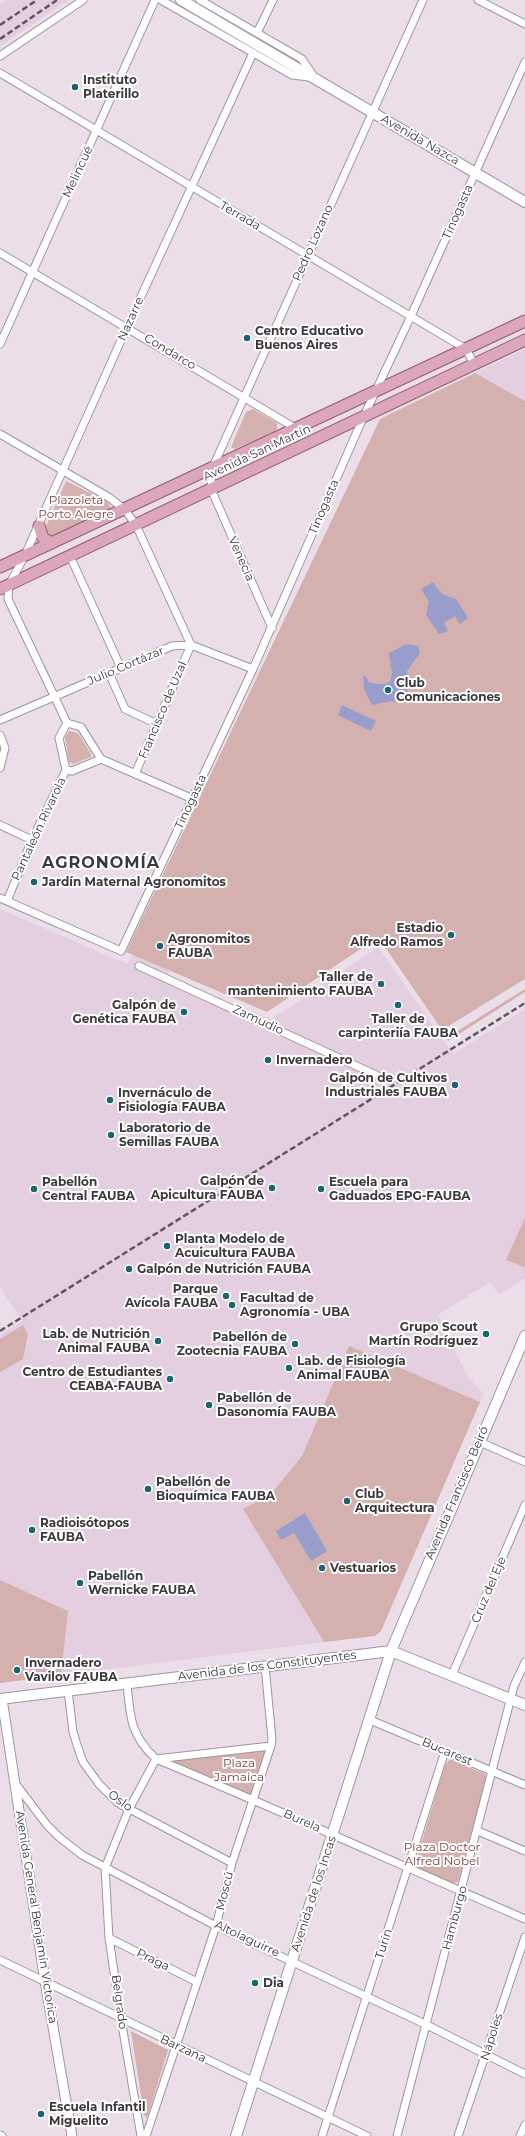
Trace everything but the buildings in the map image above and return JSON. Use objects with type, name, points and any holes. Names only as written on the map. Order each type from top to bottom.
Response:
[{"type":"main road","name":"Avenida Nazca","points":[[181,0],[525,202]]},
{"type":"main road","name":"Avenida San Martín","points":[[0,567],[297,429],[525,320]]},
{"type":"main road","name":"Avenida San Martín","points":[[5,587],[525,340]]},
{"type":"main road","points":[[39,526],[44,538],[52,543]]},
{"type":"main road","name":"Avenida Francisco Beiró","points":[[391,1651],[525,1336]]},
{"type":"main road","name":"Avenida de los Constituyentes","points":[[1,1699],[391,1651],[525,1705]]},
{"type":"main road","name":"Avenida de los Incas","points":[[236,2136],[391,1651]]},
{"type":"street","points":[[0,56],[84,0]]},
{"type":"street","name":"Melincué","points":[[0,344],[97,132],[155,0]]},
{"type":"street","name":"Avenida Nazca","points":[[161,0],[292,75],[314,77]]},
{"type":"street","name":"Avenida Nazca","points":[[200,0],[302,59],[314,77]]},
{"type":"street","points":[[257,33],[273,0]]},
{"type":"street","name":"Pedro Lozano","points":[[211,489],[212,468],[423,0]]},
{"type":"street","points":[[478,0],[525,24]]},
{"type":"street","name":"Nazarre","points":[[5,587],[25,555],[39,526],[62,471],[127,327],[253,53]]},
{"type":"street","name":"Tinogasta","points":[[4,899],[121,951],[272,628],[363,418],[411,316],[525,62]]},
{"type":"street","name":"Terrada","points":[[0,72],[97,132],[308,254],[466,348]]},
{"type":"street","name":"Condarco","points":[[0,253],[244,396],[297,429]]},
{"type":"street","points":[[466,348],[474,364]]},
{"type":"street","points":[[0,434],[110,498],[124,510],[136,525],[191,645]]},
{"type":"street","name":"Venecia","points":[[211,489],[272,628]]},
{"type":"street","points":[[70,556],[121,668]]},
{"type":"street","points":[[5,587],[8,599],[67,723],[81,728],[101,760],[193,799]]},
{"type":"street","name":"Julio Cortázar","points":[[0,720],[172,646],[191,645],[253,669]]},
{"type":"street","name":"Francisco de Uzal","points":[[135,774],[191,645]]},
{"type":"street","points":[[109,673],[125,709],[157,724]]},
{"type":"street","points":[[66,770],[59,738],[67,723]]},
{"type":"street","points":[[0,735],[5,748],[0,768]]},
{"type":"street","name":"Pantaleón Rivarola","points":[[4,899],[66,770],[72,771],[101,760]]},
{"type":"street","points":[[0,825],[32,840]]},
{"type":"street","name":"Zamudio","points":[[139,966],[376,1075]]},
{"type":"street","points":[[480,1442],[525,1462]]},
{"type":"street","name":"Cruz del Eje","points":[[452,1675],[525,1505]]},
{"type":"street","name":"Hamburgo","points":[[397,2136],[478,1831],[511,1699],[525,1662]]},
{"type":"street","name":"Moscú","points":[[146,2136],[216,1926],[232,1863],[271,1746],[272,1739],[265,1666]]},
{"type":"street","name":"Burela","points":[[126,1683],[130,1719],[133,1729],[146,1750],[156,1759],[254,1800],[407,1869],[525,1919]]},
{"type":"street","name":"Oslo","points":[[68,1690],[73,1732],[84,1762],[108,1794],[118,1803],[232,1863]]},
{"type":"street","name":"Avenida General Benjamín Victorica","points":[[1,1699],[45,1981],[72,2136]]},
{"type":"street","name":"Bucarest","points":[[370,1720],[525,1785]]},
{"type":"street","points":[[104,1868],[129,1809],[156,1759],[271,1746]]},
{"type":"street","name":"Turín","points":[[322,2136],[444,1751]]},
{"type":"street","name":"Altolaguirre","points":[[14,1782],[59,1837],[82,1855],[104,1868],[216,1926],[427,2025],[525,2074]]},
{"type":"street","points":[[478,1831],[525,1851]]},
{"type":"street","name":"Belgrado","points":[[104,1868],[109,1938],[141,2136]]},
{"type":"street","name":"Nápoles","points":[[458,2136],[525,1937]]},
{"type":"street","name":"Praga","points":[[109,1938],[197,1982]]},
{"type":"street","name":"Barzana","points":[[0,1960],[176,2046],[254,2081],[367,2136]]},
{"type":"street","points":[[520,2136],[525,2125]]},
{"type":"shaded area","points":[[6,0],[69,0],[0,46],[0,4]]},
{"type":"shaded area","points":[[525,349],[525,401],[475,373]]},
{"type":"shaded area","name":"Facultad de Agronomía - UBA","points":[[0,909],[127,964],[152,926],[185,943],[166,978],[272,1019],[378,947],[453,1054],[525,1009],[525,1278],[499,1295],[490,1282],[438,1315],[468,1377],[484,1394],[480,1402],[349,1346],[302,1456],[271,1494],[243,1509],[324,1642],[0,1683],[0,1335],[22,1321],[0,1287]]},
{"type":"green space","name":"Club Comunicaciones","points":[[475,373],[525,401],[525,979],[442,1030],[378,937],[267,1012],[126,952],[380,419]]},
{"type":"green space","points":[[253,409],[277,423],[277,430],[235,449],[231,447],[246,412]]},
{"type":"green space","name":"Plazoleta Porto Alegre","points":[[66,481],[108,502],[111,508],[109,512],[53,539],[48,538],[44,531]]},
{"type":"green space","points":[[69,731],[78,733],[91,754],[91,757],[73,764],[69,762],[65,737]]},
{"type":"green space","points":[[525,989],[525,992],[448,1041],[446,1038]]},
{"type":"green space","points":[[525,1218],[525,1267],[506,1260]]},
{"type":"green space","points":[[23,1325],[28,1334],[23,1359],[0,1372],[0,1339]]},
{"type":"green space","name":"Club Arquitectura","points":[[349,1346],[480,1402],[381,1631],[375,1636],[324,1642],[243,1509],[271,1494],[302,1456]]},
{"type":"green space","points":[[0,1580],[68,1611],[61,1675],[0,1683]]},
{"type":"green space","name":"Plaza Jamaica","points":[[266,1749],[250,1795],[166,1760]]},
{"type":"green space","name":"Plaza Doctor Alfred Nobel","points":[[450,1759],[485,1774],[487,1781],[458,1882],[452,1883],[414,1867],[445,1765]]},
{"type":"green space","points":[[131,2031],[168,2050],[147,2118],[144,2115]]},
{"type":"water","points":[[433,582],[442,594],[456,599],[467,616],[467,619],[460,624],[455,616],[444,623],[448,631],[439,634],[426,615],[429,602],[421,589]]},
{"type":"water","points":[[406,644],[418,646],[420,653],[407,671],[408,702],[391,701],[372,705],[364,689],[363,675],[368,679],[368,682],[382,684],[390,682],[392,674],[389,653]]},
{"type":"water","points":[[342,705],[376,721],[371,731],[338,715]]},
{"type":"water","points":[[305,1513],[327,1551],[311,1561],[294,1533],[281,1540],[276,1531]]},
{"type":"railway","points":[[0,25],[37,0]]},
{"type":"railway","points":[[0,39],[57,0]]},
{"type":"railway","points":[[0,1331],[525,1003]]},
{"type":"place","name":"Instituto Platerillo","points":[[75,87]]},
{"type":"place","name":"Centro Educativo Buenos Aires","points":[[247,338]]},
{"type":"place","name":"Club Comunicaciones","points":[[388,690]]},
{"type":"place","name":"Jardín Maternal Agronomitos","points":[[34,882]]},
{"type":"place","name":"Estadio Alfredo Ramos","points":[[451,935]]},
{"type":"place","name":"Agronomitos FAUBA","points":[[160,946]]},
{"type":"place","name":"Taller de mantenimiento FAUBA","points":[[381,984]]},
{"type":"place","name":"Taller de carpinteriía FAUBA","points":[[398,1005]]},
{"type":"place","name":"Galpón de Genética FAUBA","points":[[184,1012]]},
{"type":"place","name":"Invernadero","points":[[268,1060]]},
{"type":"place","name":"Galpón de Cultivos Industriales FAUBA","points":[[455,1085]]},
{"type":"place","name":"Invernáculo de Fisiología FAUBA","points":[[110,1100]]},
{"type":"place","name":"Laboratorio de Semillas FAUBA","points":[[111,1135]]},
{"type":"place","name":"Galpón de Apicultura FAUBA","points":[[272,1188]]},
{"type":"place","name":"Pabellón Central FAUBA","points":[[34,1189]]},
{"type":"place","name":"Escuela para Gaduados EPG-FAUBA","points":[[321,1189]]},
{"type":"place","name":"Planta Modelo de Acuicultura FAUBA","points":[[167,1246]]},
{"type":"place","name":"Galpón de Nutrición FAUBA","points":[[129,1269]]},
{"type":"place","name":"Parque Avícola FAUBA","points":[[226,1296]]},
{"type":"place","name":"Facultad de Agronomía - UBA","points":[[232,1305]]},
{"type":"place","name":"Grupo Scout Martín Rodríguez","points":[[486,1334]]},
{"type":"place","name":"Lab. de Nutrición Animal FAUBA","points":[[158,1341]]},
{"type":"place","name":"Pabellón de Zootecnia FAUBA","points":[[295,1344]]},
{"type":"place","name":"Lab. de Fisiología Animal FAUBA","points":[[289,1368]]},
{"type":"place","name":"Centro de Estudiantes CEABA-FAUBA","points":[[170,1379]]},
{"type":"place","name":"Pabellón de Dasonomía FAUBA","points":[[209,1405]]},
{"type":"place","name":"Pabellón de Bioquímica FAUBA","points":[[148,1489]]},
{"type":"place","name":"Club Arquitectura","points":[[347,1501]]},
{"type":"place","name":"Radioisótopos FAUBA","points":[[32,1530]]},
{"type":"place","name":"Vestuarios","points":[[322,1568]]},
{"type":"place","name":"Pabellón Wernicke FAUBA","points":[[80,1583]]},
{"type":"place","name":"Invernadero Vavilov FAUBA","points":[[17,1670]]},
{"type":"place","name":"Dia","points":[[255,1983]]},
{"type":"place","name":"Escuela Infantil Miguelito","points":[[41,2114]]},
{"type":"district","name":"AGRONOMÍA","points":[[101,863]]}]
